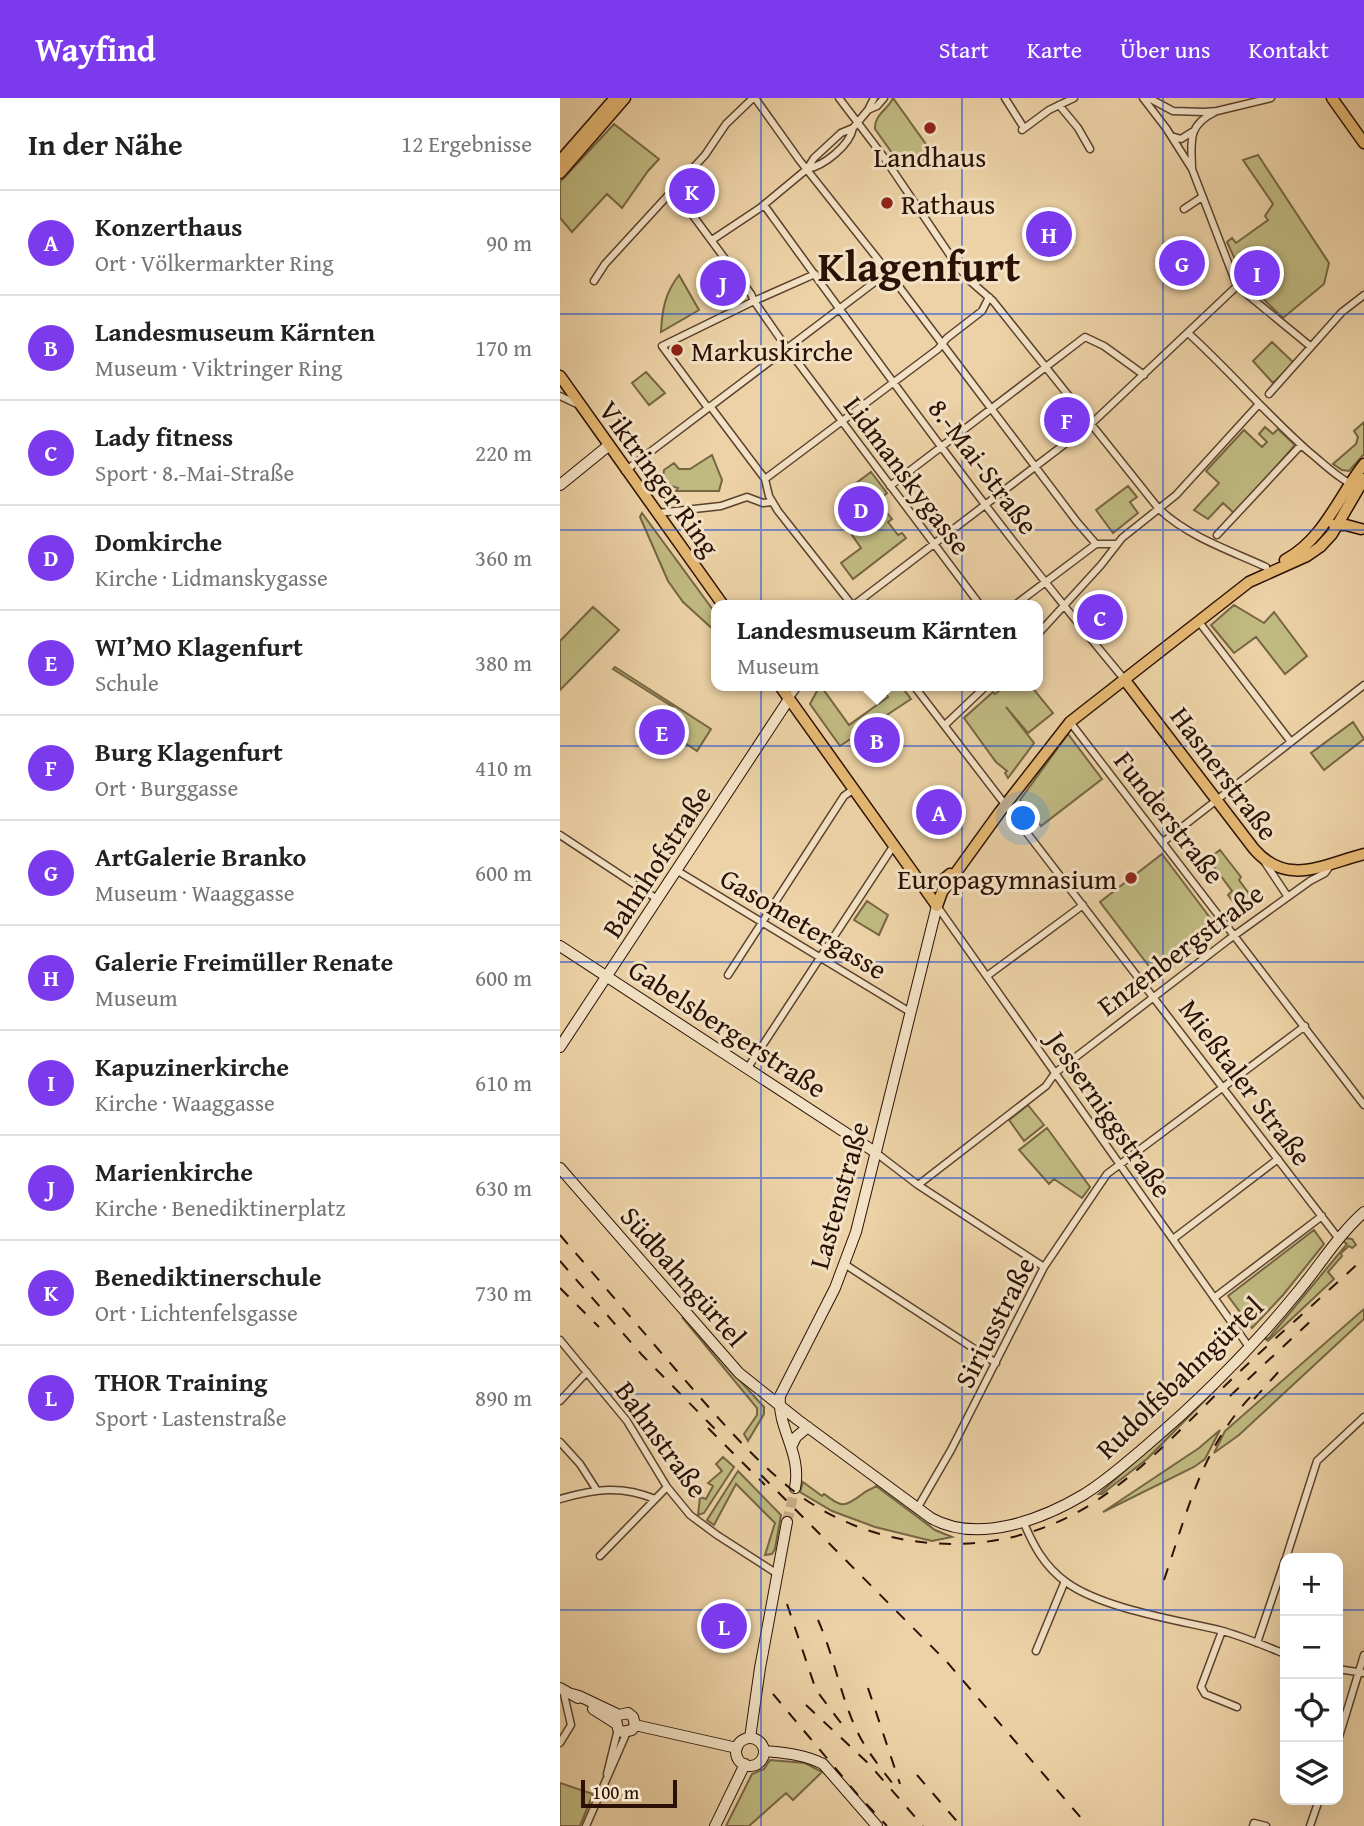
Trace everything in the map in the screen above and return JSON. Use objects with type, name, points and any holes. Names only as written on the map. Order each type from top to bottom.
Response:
[{"type":"main road","points":[[560,161],[615,98]]},
{"type":"main road","points":[[560,173],[625,98]]},
{"type":"main road","points":[[1332,98],[1364,143]]},
{"type":"main road","name":"Viktringer Ring","points":[[560,376],[625,471],[719,600]]},
{"type":"main road","points":[[937,906],[942,892],[1070,722],[1199,622],[1243,578],[1315,551],[1325,543],[1338,524],[1364,464]]},
{"type":"main road","points":[[1270,569],[1298,551],[1322,528],[1357,484]]},
{"type":"main road","points":[[1346,507],[1363,531]]},
{"type":"main road","points":[[1322,528],[1338,524],[1363,531]]},
{"type":"main road","name":"Hasnerstraße","points":[[1124,679],[1263,860]]},
{"type":"main road","points":[[783,691],[937,906]]},
{"type":"main road","name":"Enzenbergstraße","points":[[1263,860],[1280,870],[1292,871],[1364,854]]},
{"type":"main road","points":[[921,882],[939,883],[964,862]]},
{"type":"street","points":[[594,281],[605,264],[705,155],[717,134],[754,98],[1034,468],[1096,544]]},
{"type":"street","points":[[839,98],[969,280],[989,297],[1158,509],[1195,535],[1270,569]]},
{"type":"street","points":[[712,240],[755,212],[807,169],[814,158],[841,133],[853,128],[874,98]]},
{"type":"street","points":[[868,110],[877,106],[884,98]]},
{"type":"street","points":[[1005,98],[1023,129],[1049,110],[1074,98]]},
{"type":"street","points":[[1143,98],[1192,169],[1237,286],[1310,346]]},
{"type":"street","points":[[1149,98],[1173,111],[1217,111]]},
{"type":"street","points":[[1173,111],[1166,119],[1168,131],[1181,139],[1205,117],[1217,111],[1271,98]]},
{"type":"street","points":[[1059,106],[1078,128],[1090,149]]},
{"type":"street","points":[[1186,111],[1193,117],[1192,169]]},
{"type":"street","name":"Lidmanskygasse","points":[[674,190],[842,422],[976,600]]},
{"type":"street","points":[[1184,209],[1202,197]]},
{"type":"street","name":"8.-Mai-Straße","points":[[764,205],[1045,582],[1124,679]]},
{"type":"street","points":[[625,471],[888,272]]},
{"type":"street","points":[[815,274],[662,345],[765,480],[772,502],[849,600]]},
{"type":"street","points":[[860,600],[1091,424],[1237,286]]},
{"type":"street","points":[[1269,394],[1342,312],[1364,295]]},
{"type":"street","points":[[765,480],[942,345],[982,311],[989,297]]},
{"type":"street","points":[[1198,324],[1199,335],[1208,351]]},
{"type":"street","points":[[1188,333],[1301,445],[1357,484]]},
{"type":"street","points":[[890,485],[991,411],[1082,339],[1089,338],[1104,346],[1144,375]]},
{"type":"street","points":[[560,396],[579,405]]},
{"type":"street","points":[[1043,628],[1101,565],[1116,544],[1176,495],[1259,404]]},
{"type":"street","points":[[1217,536],[1301,445]]},
{"type":"street","points":[[560,485],[608,446]]},
{"type":"street","points":[[657,513],[721,506],[747,498],[763,503],[772,502]]},
{"type":"street","points":[[1022,600],[1096,544],[1116,544]]},
{"type":"street","points":[[1199,622],[1291,742]]},
{"type":"street","points":[[1163,842],[1364,685]]},
{"type":"street","points":[[789,699],[794,691]]},
{"type":"street","name":"Mießtaler Straße","points":[[918,691],[1339,1239]]},
{"type":"street","points":[[945,725],[981,691]]},
{"type":"street","name":"Bahnhofstraße","points":[[560,1047],[789,699]]},
{"type":"street","name":"Funderstraße","points":[[1070,722],[1364,1105]]},
{"type":"street","points":[[729,975],[844,796],[854,789]]},
{"type":"street","points":[[560,835],[657,899]]},
{"type":"street","points":[[747,1069],[894,845]]},
{"type":"street","name":"Hasnerstraße","points":[[1263,860],[1288,897]]},
{"type":"street","name":"Enzenbergstraße","points":[[918,1185],[1046,1086],[1055,1073],[1153,996],[1310,881],[1325,873],[1331,863]]},
{"type":"street","name":"Gasometergasse","points":[[676,870],[910,1012]]},
{"type":"street","points":[[987,976],[1083,905]]},
{"type":"street","name":"Jesserniggstraße","points":[[937,906],[1249,1347]]},
{"type":"street","name":"Lastenstraße","points":[[780,1406],[782,1390],[846,1265],[937,906]]},
{"type":"street","name":"Gabelsbergerstraße","points":[[560,946],[875,1152],[918,1185],[1044,1267]]},
{"type":"street","name":"Siriusstraße","points":[[918,1507],[951,1450],[1044,1267],[1107,1174],[1305,1026]]},
{"type":"street","points":[[1173,1239],[1278,1159]]},
{"type":"street","name":"Südbahngürtel","points":[[560,1168],[729,1363],[780,1406]]},
{"type":"street","name":"Rudolfsbahngürtel","points":[[780,1406],[943,1524],[962,1529],[985,1529],[1023,1521],[1068,1503],[1101,1483],[1161,1434],[1249,1347],[1364,1212]]},
{"type":"street","points":[[1214,1298],[1322,1216]]},
{"type":"street","points":[[846,1265],[996,1363]]},
{"type":"street","name":"Bahnstraße","points":[[560,1340],[639,1438],[667,1487],[690,1515],[776,1573]]},
{"type":"street","points":[[560,1401],[587,1372]]},
{"type":"street","points":[[780,1406],[797,1468],[795,1488]]},
{"type":"street","points":[[1287,1553],[1317,1461],[1364,1416]]},
{"type":"street","points":[[791,1447],[796,1437],[808,1427]]},
{"type":"street","points":[[560,1442],[580,1464],[596,1489]]},
{"type":"street","points":[[600,1556],[667,1487]]},
{"type":"street","points":[[560,1499],[596,1489],[630,1490],[655,1499]]},
{"type":"street","points":[[1023,1521],[1038,1553],[1048,1566],[1076,1589],[1154,1616],[1222,1631],[1280,1652]]},
{"type":"street","points":[[750,1738],[776,1573],[787,1522]]},
{"type":"street","points":[[1257,1643],[1280,1574]]},
{"type":"street","points":[[1036,1651],[1065,1581]]},
{"type":"street","points":[[1222,1631],[1201,1687],[1205,1694],[1237,1707]]},
{"type":"street","points":[[1343,1725],[1361,1673],[1364,1654]]},
{"type":"street","points":[[1343,1670],[1361,1673]]},
{"type":"street","points":[[560,1743],[571,1725],[565,1691],[579,1696],[623,1725],[737,1748]]},
{"type":"street","points":[[586,1826],[607,1776],[623,1725]]},
{"type":"street","points":[[750,1738],[757,1739],[764,1751],[763,1757],[758,1763],[745,1764],[737,1755],[737,1748],[740,1743],[750,1738]]},
{"type":"street","points":[[764,1751],[802,1756],[822,1764],[877,1826]]},
{"type":"street","points":[[715,1826],[745,1764]]},
{"type":"street","points":[[1310,1826],[1317,1805]]},
{"type":"street","points":[[1254,1825],[1266,1826]]},
{"type":"shaded area","points":[[893,98],[933,154],[906,169],[875,129],[879,115]]},
{"type":"shaded area","points":[[614,124],[659,159],[622,208],[607,194],[572,232],[560,218],[560,182]]},
{"type":"shaded area","points":[[1258,155],[1329,263],[1324,284],[1283,318],[1245,281],[1227,242],[1232,238],[1236,243],[1268,220],[1265,216],[1273,204],[1243,160]]},
{"type":"shaded area","points":[[679,275],[699,310],[661,332],[665,302]]},
{"type":"shaded area","points":[[1272,342],[1294,363],[1273,383],[1253,361]]},
{"type":"shaded area","points":[[646,372],[665,393],[649,405],[632,383]]},
{"type":"shaded area","points":[[1364,422],[1364,454],[1349,471],[1342,470],[1333,464],[1356,444],[1358,437],[1354,431]]},
{"type":"shaded area","points":[[1265,427],[1273,434],[1278,429],[1295,445],[1235,514],[1223,503],[1208,519],[1194,510],[1219,483],[1206,471],[1244,430],[1262,447],[1267,442],[1259,434]]},
{"type":"shaded area","points":[[712,455],[722,480],[719,491],[676,491],[678,488],[668,485],[663,478],[664,470],[674,463],[679,469],[690,469]]},
{"type":"shaded area","points":[[871,472],[887,493],[872,505],[855,484]]},
{"type":"shaded area","points":[[1128,486],[1137,497],[1130,502],[1138,513],[1113,533],[1096,510]]},
{"type":"shaded area","points":[[884,509],[892,519],[888,522],[898,535],[902,533],[906,538],[853,579],[841,563],[861,548],[852,535],[863,527],[876,530],[879,524],[875,518]]},
{"type":"shaded area","points":[[642,513],[711,607],[711,627],[683,602],[668,581],[640,517]]},
{"type":"shaded area","points":[[1234,605],[1264,623],[1274,612],[1307,656],[1285,674],[1256,637],[1234,653],[1211,625]]},
{"type":"shaded area","points":[[593,607],[619,630],[560,690],[560,641]]},
{"type":"shaded area","points":[[615,667],[711,729],[697,751],[661,727],[673,707],[613,669]]},
{"type":"shaded area","points":[[817,691],[824,691],[849,725],[888,697],[884,691],[905,691],[911,699],[840,746],[810,704]]},
{"type":"shaded area","points":[[999,691],[1035,691],[1053,713],[1028,733],[1006,707],[1034,743],[1008,778],[1005,773],[1007,771],[996,762],[964,718],[993,692],[995,694]]},
{"type":"shaded area","points":[[1353,722],[1364,739],[1324,770],[1311,753]]},
{"type":"shaded area","points":[[1068,734],[1102,779],[1041,826],[1020,800]]},
{"type":"shaded area","points":[[1220,850],[1241,877],[1239,880],[1256,903],[1242,913],[1228,895],[1232,891],[1208,859]]},
{"type":"shaded area","points":[[1162,854],[1220,931],[1158,978],[1100,902]]},
{"type":"shaded area","points":[[867,901],[888,915],[879,935],[854,920]]},
{"type":"shaded area","points":[[1028,1105],[1044,1125],[1024,1141],[1009,1120]]},
{"type":"shaded area","points":[[1047,1128],[1090,1187],[1082,1198],[1054,1179],[1049,1184],[1019,1150]]},
{"type":"shaded area","points":[[1314,1230],[1324,1244],[1252,1328],[1228,1296]]},
{"type":"shaded area","points":[[1345,1238],[1352,1239],[1356,1245],[1352,1248],[1349,1246],[1341,1253],[1342,1256],[1328,1272],[1334,1279],[1268,1341],[1263,1337],[1268,1339],[1347,1244],[1343,1241]]},
{"type":"shaded area","points":[[1364,1309],[1364,1319],[1239,1435],[1214,1453],[1225,1431]]},
{"type":"shaded area","points":[[682,1317],[764,1407],[764,1414],[748,1441],[744,1434],[757,1415],[757,1408]]},
{"type":"shaded area","points":[[1217,1388],[1147,1459],[1099,1494]]},
{"type":"shaded area","points":[[1220,1430],[1205,1459],[1194,1467],[1103,1512],[1199,1448]]},
{"type":"shaded area","points":[[723,1457],[734,1467],[704,1513],[698,1515],[700,1497],[706,1499],[713,1486],[708,1483],[722,1471],[716,1464]]},
{"type":"shaded area","points":[[738,1471],[781,1515],[772,1554],[765,1555],[775,1523],[736,1484],[714,1525],[707,1520]]},
{"type":"shaded area","points":[[803,1482],[822,1496],[824,1494],[842,1504],[876,1486],[935,1530],[952,1537],[932,1541],[875,1527],[832,1511],[800,1492]]},
{"type":"shaded area","points":[[770,1760],[805,1763],[822,1772],[793,1800],[786,1793],[749,1826],[726,1826],[752,1774],[764,1769]]},
{"type":"shaded area","points":[[560,1783],[593,1794],[580,1826],[560,1826]]},
{"type":"tunnel","points":[[787,1522],[795,1488]]},
{"type":"railway","points":[[560,1235],[718,1417],[791,1489],[825,1512],[862,1528],[900,1539],[940,1544],[980,1542],[1020,1535],[1057,1522],[1093,1503],[1150,1459],[1251,1361],[1364,1258]]},
{"type":"railway","points":[[560,1261],[642,1355],[717,1431]]},
{"type":"railway","points":[[560,1288],[599,1327]]},
{"type":"railway","points":[[1230,1396],[1315,1317]]},
{"type":"railway","points":[[1254,1399],[1282,1368]]},
{"type":"railway","points":[[1164,1580],[1189,1504],[1210,1456],[1238,1411],[1257,1390]]},
{"type":"railway","points":[[708,1428],[765,1485]]},
{"type":"railway","points":[[761,1475],[947,1662],[1088,1826]]},
{"type":"railway","points":[[787,1604],[816,1690],[847,1731]]},
{"type":"railway","points":[[818,1620],[856,1729],[868,1751],[893,1784]]},
{"type":"railway","points":[[868,1688],[900,1784]]},
{"type":"railway","points":[[773,1694],[887,1826]]},
{"type":"railway","points":[[806,1705],[869,1764],[923,1826]]},
{"type":"railway","points":[[917,1775],[961,1826]]},
{"type":"place","name":"Landhaus","points":[[930,128]]},
{"type":"place","name":"Benediktinerschule","points":[[692,191]]},
{"type":"place","name":"Rathaus","points":[[887,203]]},
{"type":"place","name":"Galerie Freimüller Renate","points":[[1049,234]]},
{"type":"place","name":"ArtGalerie Branko","points":[[1182,263]]},
{"type":"place","name":"Kapuzinerkirche","points":[[1257,273]]},
{"type":"place","name":"Marienkirche","points":[[723,283]]},
{"type":"place","name":"Markuskirche","points":[[677,350]]},
{"type":"place","name":"Burg Klagenfurt","points":[[1067,420]]},
{"type":"place","name":"Domkirche","points":[[861,509]]},
{"type":"place","name":"Lady fitness","points":[[1100,617]]},
{"type":"place","name":"WI’MO Klagenfurt","points":[[662,732]]},
{"type":"place","name":"Landesmuseum Kärnten","points":[[877,740]]},
{"type":"place","name":"Konzerthaus","points":[[939,812]]},
{"type":"place","name":"Europagymnasium","points":[[1131,878]]},
{"type":"place","name":"THOR Training","points":[[724,1626]]},
{"type":"district","name":"Klagenfurt","points":[[919,265]]}]
